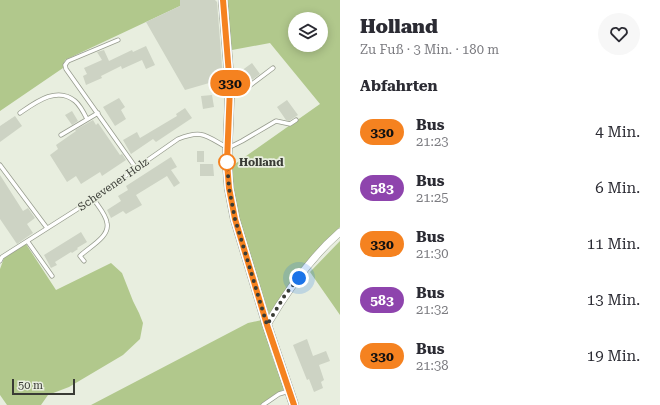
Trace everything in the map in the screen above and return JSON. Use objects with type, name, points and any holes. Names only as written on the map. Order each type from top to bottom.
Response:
[{"type":"main road","points":[[223,0],[228,48],[229,188],[235,219],[267,325],[294,405]]},
{"type":"street","points":[[267,325],[285,295],[330,241],[340,232]]},
{"type":"lane","points":[[118,40],[68,61],[65,66],[136,168]]},
{"type":"lane","points":[[229,98],[244,90],[273,68]]},
{"type":"lane","points":[[20,113],[47,96],[66,95],[76,102],[87,119]]},
{"type":"lane","points":[[61,135],[98,113]]},
{"type":"lane","points":[[228,148],[276,121],[290,124],[296,120]]},
{"type":"lane","name":"Schevener Holz","points":[[1,259],[178,139],[190,134],[205,134],[228,148]]},
{"type":"lane","points":[[0,165],[47,228]]},
{"type":"lane","points":[[84,261],[80,256],[102,238],[107,231],[107,223],[92,198]]},
{"type":"lane","points":[[28,242],[52,276]]},
{"type":"lane","points":[[263,405],[279,394],[290,391]]},
{"type":"green space","points":[[0,0],[180,0],[180,6],[65,60],[63,68],[0,111]]},
{"type":"green space","points":[[226,0],[340,0],[340,227],[304,267],[269,314],[241,223],[232,166],[320,104],[270,43],[232,50]]},
{"type":"green space","points":[[340,241],[340,315],[310,272]]},
{"type":"green space","points":[[26,244],[56,290],[111,263],[122,273],[143,323],[140,339],[123,355],[69,387],[48,395],[41,405],[7,405],[0,395],[0,269],[4,258]]},
{"type":"green space","points":[[262,320],[271,353],[284,389],[260,405],[91,405],[248,323]]},
{"type":"building","points":[[180,0],[215,0],[217,2],[223,79],[185,90],[146,22],[180,6]]},
{"type":"building","points":[[146,46],[155,65],[146,69],[142,60],[122,69],[121,66],[101,76],[102,78],[86,85],[83,76],[87,74],[84,68],[102,60],[97,52],[104,50],[109,61],[132,50],[133,52]]},
{"type":"building","points":[[252,63],[260,74],[245,85],[237,74]]},
{"type":"building","points":[[212,95],[214,107],[203,109],[201,96]]},
{"type":"building","points":[[119,98],[125,107],[121,110],[126,119],[115,126],[103,107]]},
{"type":"building","points":[[287,100],[298,115],[289,121],[286,120],[277,107]]},
{"type":"building","points":[[185,108],[192,118],[156,142],[153,139],[131,154],[123,140],[137,132],[140,138],[177,116],[176,114]]},
{"type":"building","points":[[72,111],[78,121],[72,125],[65,115]]},
{"type":"building","points":[[15,116],[22,126],[0,142],[0,126]]},
{"type":"building","points":[[93,120],[96,125],[98,123],[120,155],[122,154],[126,160],[102,176],[100,172],[81,184],[76,176],[67,182],[50,155],[58,149],[56,145],[76,131],[75,130]]},
{"type":"building","points":[[197,151],[204,151],[204,162],[197,162]]},
{"type":"building","points":[[171,157],[177,167],[171,170],[180,183],[174,187],[167,176],[136,195],[142,205],[126,214],[123,211],[111,218],[107,210],[121,201],[118,196],[128,190],[126,186]]},
{"type":"building","points":[[200,164],[213,164],[214,176],[200,176]]},
{"type":"building","points":[[0,175],[23,211],[28,208],[35,218],[27,224],[33,233],[17,244],[0,219]]},
{"type":"building","points":[[81,232],[87,242],[72,253],[71,252],[55,262],[57,265],[51,268],[44,255]]},
{"type":"building","points":[[307,339],[313,356],[326,351],[330,361],[319,365],[324,380],[321,382],[323,388],[314,392],[309,379],[307,380],[293,345]]},
{"type":"bus line","name":"330","points":[[223,0],[230,87],[227,162],[229,188],[235,219],[267,325],[294,405]]},
{"type":"place","name":"Holland","points":[[227,162]]},
{"type":"route","points":[[227,162],[229,188],[235,219],[267,325],[285,295],[299,278]]}]
